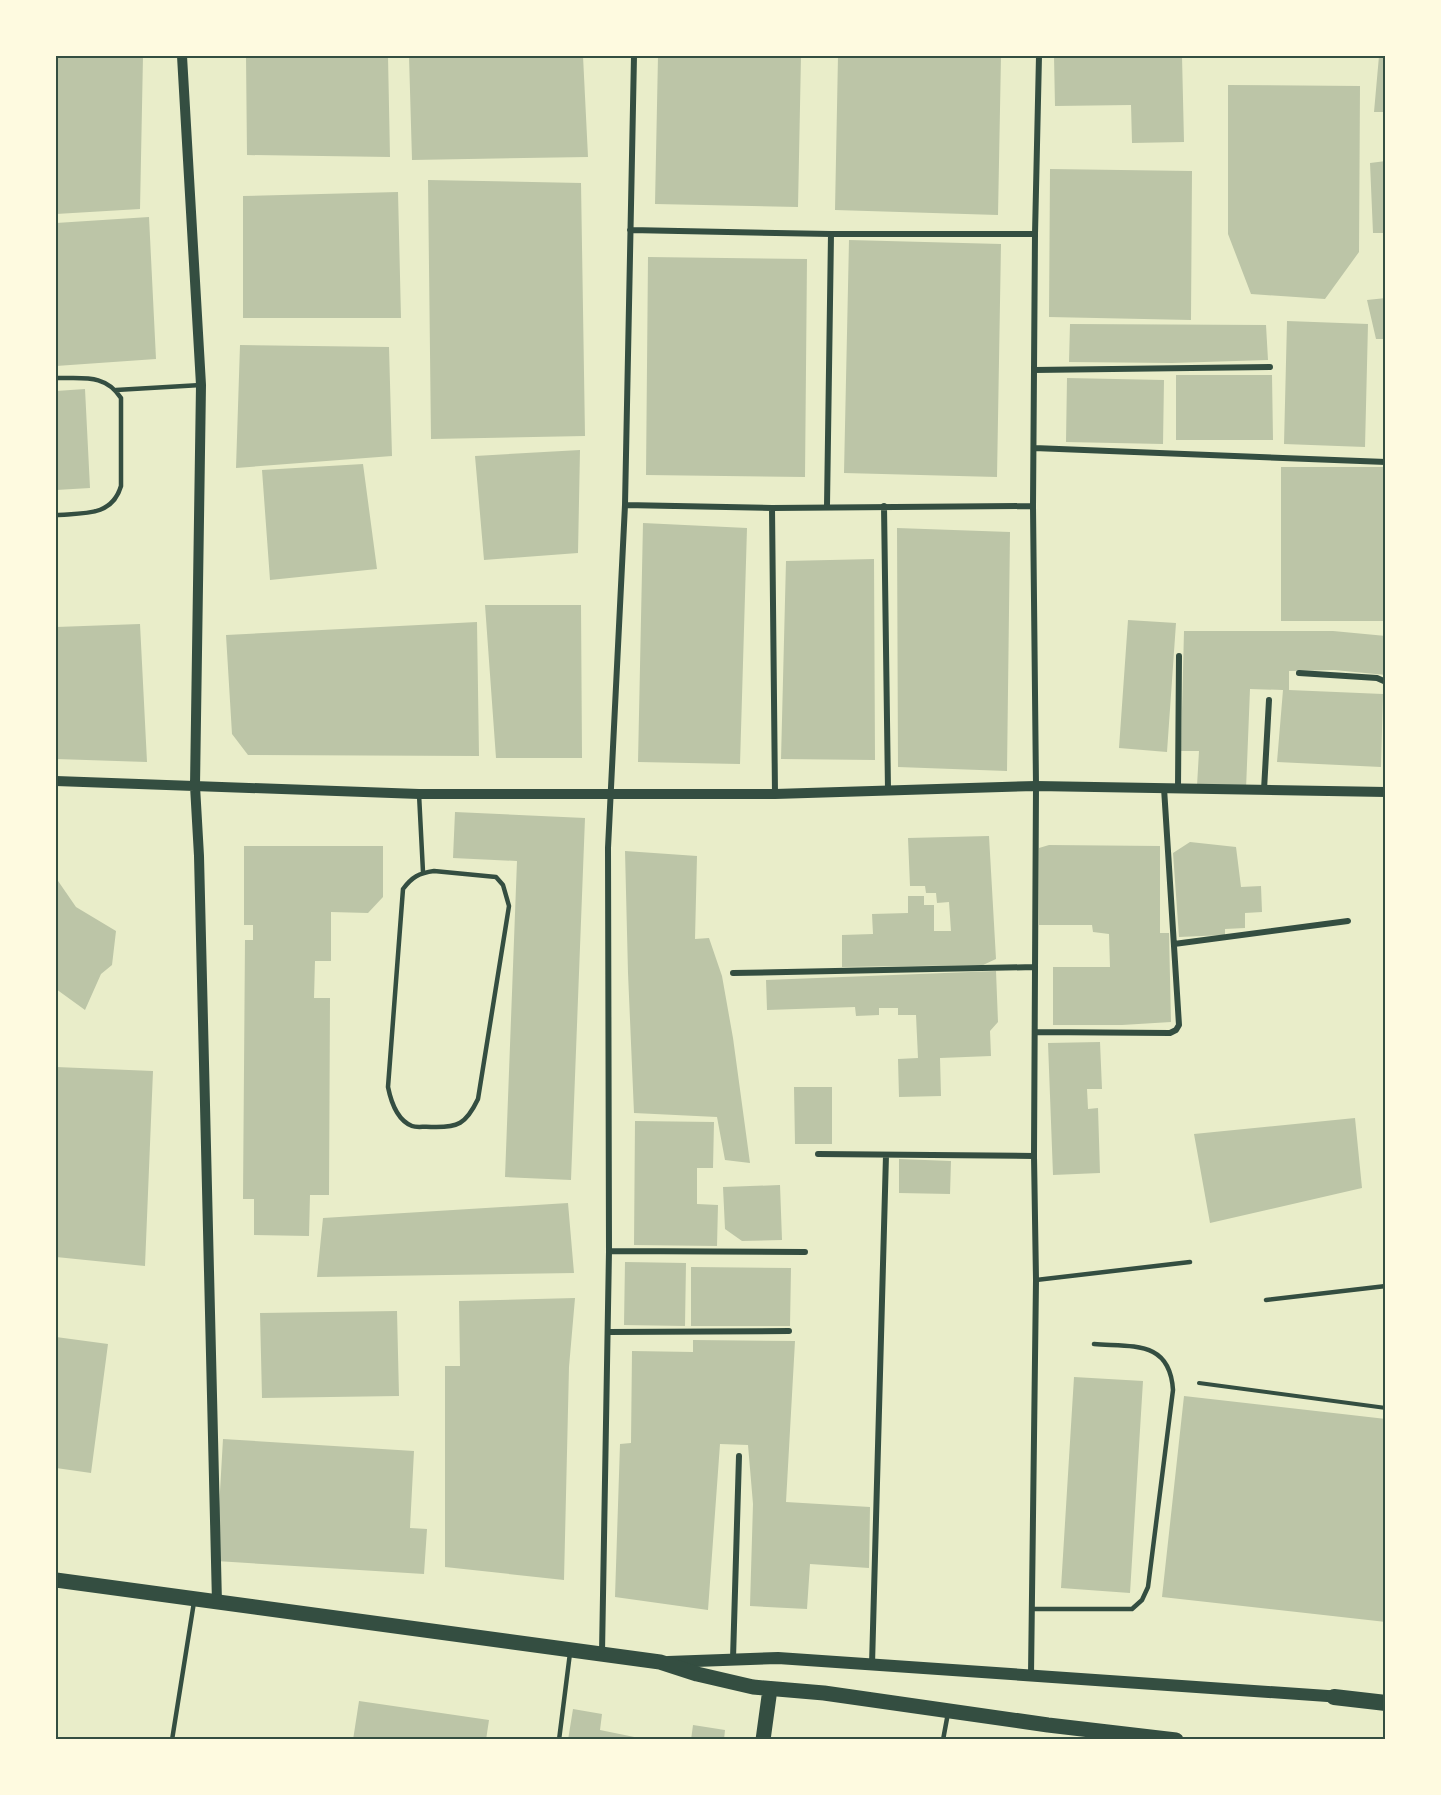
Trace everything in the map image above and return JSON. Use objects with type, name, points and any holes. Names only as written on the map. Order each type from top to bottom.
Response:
[{"type":"highway","points":[[1334,1697],[1386,1703]]},
{"type":"main road","points":[[56,1580],[602,1656],[660,1662],[778,1658],[1334,1697],[1386,1695]]},
{"type":"main road","points":[[660,1662],[753,1687],[824,1694],[1176,1740]]},
{"type":"main road","points":[[763,1740],[770,1689]]},
{"type":"street","points":[[182,56],[201,385],[195,786],[199,856],[218,1603]]},
{"type":"street","points":[[602,1656],[609,1251],[608,848],[625,505],[634,56]]},
{"type":"street","points":[[1031,1676],[1036,1280],[1034,1156],[1036,786],[1033,506],[1039,56]]},
{"type":"street","points":[[630,230],[831,234],[1035,234]]},
{"type":"street","points":[[827,506],[831,234]]},
{"type":"street","points":[[1034,370],[1270,367]]},
{"type":"street","points":[[1034,448],[1386,462]]},
{"type":"street","points":[[625,505],[772,508],[1033,506]]},
{"type":"street","points":[[884,506],[888,790]]},
{"type":"street","points":[[772,508],[776,794]]},
{"type":"street","points":[[1178,788],[1179,656]]},
{"type":"street","points":[[1299,673],[1377,678],[1386,682]]},
{"type":"street","points":[[1264,790],[1269,700]]},
{"type":"street","points":[[56,781],[418,794],[610,792],[776,794],[1036,786],[1386,792]]},
{"type":"street","points":[[1035,1032],[1170,1033],[1179,1025],[1164,788]]},
{"type":"street","points":[[1174,944],[1348,921]]},
{"type":"street","points":[[733,973],[1035,967]]},
{"type":"street","points":[[818,1154],[1034,1156]]},
{"type":"street","points":[[872,1665],[886,1155]]},
{"type":"street","points":[[609,1251],[805,1252]]},
{"type":"street","points":[[608,1332],[789,1331]]},
{"type":"street","points":[[733,1660],[739,1456]]},
{"type":"lane","points":[[56,378],[97,379],[108,383],[121,398],[122,486],[118,498],[108,507],[97,511],[56,515]]},
{"type":"lane","points":[[116,390],[201,385]]},
{"type":"lane","points":[[418,794],[423,872]]},
{"type":"lane","points":[[423,872],[496,877],[503,885],[508,906],[478,1099],[472,1112],[463,1122],[450,1128],[412,1126],[399,1116],[388,1088],[403,889],[411,879],[423,872]]},
{"type":"lane","points":[[1036,1280],[1190,1262]]},
{"type":"lane","points":[[1266,1300],[1386,1286]]},
{"type":"lane","points":[[1032,1609],[1132,1609],[1142,1600],[1148,1587],[1173,1390],[1172,1374],[1160,1355],[1142,1347],[1094,1344]]},
{"type":"lane","points":[[172,1740],[195,1599]]},
{"type":"lane","points":[[559,1740],[570,1651]]},
{"type":"lane","points":[[943,1740],[948,1711]]},
{"type":"path","points":[[1199,1383],[1386,1408]]},
{"type":"building","points":[[56,56],[143,56],[140,209],[56,214]]},
{"type":"building","points":[[246,56],[388,56],[390,157],[247,155]]},
{"type":"building","points":[[409,56],[583,56],[588,157],[412,160]]},
{"type":"building","points":[[658,56],[801,56],[798,207],[655,204]]},
{"type":"building","points":[[838,56],[1001,56],[998,215],[835,210]]},
{"type":"building","points":[[1054,56],[1182,56],[1184,142],[1132,143],[1131,105],[1055,106]]},
{"type":"building","points":[[1379,56],[1386,56],[1386,112],[1374,112]]},
{"type":"building","points":[[1228,85],[1360,86],[1359,252],[1325,299],[1251,294],[1228,234]]},
{"type":"building","points":[[1386,161],[1386,233],[1373,233],[1370,163]]},
{"type":"building","points":[[1050,169],[1192,171],[1191,320],[1049,317]]},
{"type":"building","points":[[428,180],[581,183],[585,436],[431,439]]},
{"type":"building","points":[[398,192],[401,318],[243,318],[243,196]]},
{"type":"building","points":[[149,217],[156,359],[56,366],[56,223]]},
{"type":"building","points":[[849,240],[1001,244],[997,477],[844,473]]},
{"type":"building","points":[[648,257],[807,259],[805,477],[646,475]]},
{"type":"building","points":[[1386,298],[1386,339],[1376,339],[1367,300]]},
{"type":"building","points":[[1287,321],[1368,324],[1365,447],[1284,444]]},
{"type":"building","points":[[1070,324],[1266,325],[1268,360],[1172,363],[1069,362]]},
{"type":"building","points":[[240,345],[389,347],[392,456],[236,468]]},
{"type":"building","points":[[1176,375],[1272,375],[1273,440],[1176,440]]},
{"type":"building","points":[[1067,378],[1164,380],[1163,444],[1066,442]]},
{"type":"building","points":[[85,389],[90,488],[56,490],[56,391]]},
{"type":"building","points":[[580,450],[578,553],[484,560],[475,456]]},
{"type":"building","points":[[363,464],[377,569],[270,580],[262,470]]},
{"type":"building","points":[[1281,467],[1386,467],[1386,621],[1281,621]]},
{"type":"building","points":[[643,523],[747,528],[740,764],[638,762]]},
{"type":"building","points":[[897,528],[1010,532],[1007,771],[898,767]]},
{"type":"building","points":[[874,559],[875,760],[781,759],[786,561]]},
{"type":"building","points":[[485,605],[581,605],[582,758],[496,758]]},
{"type":"building","points":[[1128,620],[1176,623],[1167,752],[1119,748]]},
{"type":"building","points":[[477,622],[479,756],[248,755],[232,734],[226,635]]},
{"type":"building","points":[[140,624],[147,762],[56,759],[56,627]]},
{"type":"building","points":[[1184,631],[1333,631],[1386,636],[1386,675],[1334,670],[1289,671],[1289,690],[1383,694],[1381,767],[1277,762],[1283,690],[1250,689],[1246,789],[1197,786],[1199,751],[1181,751]]},
{"type":"building","points":[[455,812],[585,818],[571,1180],[505,1177],[517,861],[453,858]]},
{"type":"building","points":[[989,836],[996,959],[983,965],[842,967],[842,935],[873,934],[872,914],[908,913],[908,896],[924,896],[924,905],[934,905],[934,931],[951,931],[949,902],[937,903],[936,893],[926,893],[925,886],[910,886],[908,838]]},
{"type":"building","points":[[1190,842],[1236,847],[1241,887],[1261,886],[1262,912],[1245,913],[1245,928],[1225,929],[1225,935],[1179,937],[1173,853]]},
{"type":"building","points":[[1049,845],[1160,846],[1160,933],[1169,933],[1171,1022],[1053,1025],[1053,967],[1110,967],[1109,934],[1093,932],[1092,925],[1039,925],[1039,848]]},
{"type":"building","points":[[244,846],[383,846],[383,897],[368,913],[331,912],[331,961],[315,961],[314,998],[330,998],[329,1195],[310,1195],[309,1236],[254,1235],[254,1199],[243,1199],[245,940],[253,940],[253,925],[244,925]]},
{"type":"building","points":[[625,851],[697,856],[695,939],[709,938],[722,976],[750,1163],[725,1160],[717,1117],[634,1113]]},
{"type":"building","points":[[56,878],[76,907],[116,931],[112,965],[101,974],[85,1010],[56,989]]},
{"type":"building","points":[[996,971],[998,1022],[990,1031],[991,1056],[940,1058],[941,1096],[899,1097],[898,1059],[918,1058],[916,1015],[898,1015],[898,1008],[879,1008],[879,1015],[856,1016],[855,1007],[767,1010],[766,980]]},
{"type":"building","points":[[1100,1042],[1102,1089],[1087,1089],[1088,1109],[1098,1108],[1100,1173],[1053,1175],[1048,1043]]},
{"type":"building","points":[[56,1067],[153,1071],[145,1266],[56,1257]]},
{"type":"building","points":[[794,1087],[832,1087],[832,1144],[795,1144]]},
{"type":"building","points":[[1355,1118],[1362,1188],[1210,1223],[1194,1134]]},
{"type":"building","points":[[635,1121],[714,1122],[713,1168],[697,1168],[697,1204],[718,1205],[717,1246],[634,1245]]},
{"type":"building","points":[[899,1159],[951,1161],[950,1194],[899,1193]]},
{"type":"building","points":[[780,1185],[782,1240],[742,1241],[725,1229],[723,1187]]},
{"type":"building","points":[[568,1203],[574,1273],[317,1277],[323,1218]]},
{"type":"building","points":[[625,1262],[686,1263],[685,1326],[624,1325]]},
{"type":"building","points":[[691,1267],[791,1268],[790,1326],[691,1326]]},
{"type":"building","points":[[575,1298],[569,1367],[564,1580],[445,1567],[445,1366],[460,1366],[459,1301]]},
{"type":"building","points":[[397,1311],[399,1396],[262,1398],[260,1313]]},
{"type":"building","points":[[56,1337],[108,1344],[91,1473],[56,1468]]},
{"type":"building","points":[[693,1340],[795,1341],[786,1502],[870,1507],[869,1568],[810,1564],[807,1609],[750,1606],[753,1504],[748,1445],[720,1444],[708,1610],[615,1597],[620,1444],[631,1443],[632,1351],[693,1352]]},
{"type":"building","points":[[1074,1377],[1143,1381],[1130,1593],[1061,1588]]},
{"type":"building","points":[[1184,1396],[1386,1419],[1386,1622],[1162,1597]]},
{"type":"building","points":[[223,1439],[414,1451],[410,1528],[427,1529],[424,1574],[216,1561]]},
{"type":"building","points":[[359,1701],[489,1720],[486,1740],[353,1740]]},
{"type":"building","points":[[573,1709],[602,1714],[600,1730],[649,1740],[568,1740]]},
{"type":"building","points":[[693,1725],[725,1730],[724,1740],[691,1740]]}]
